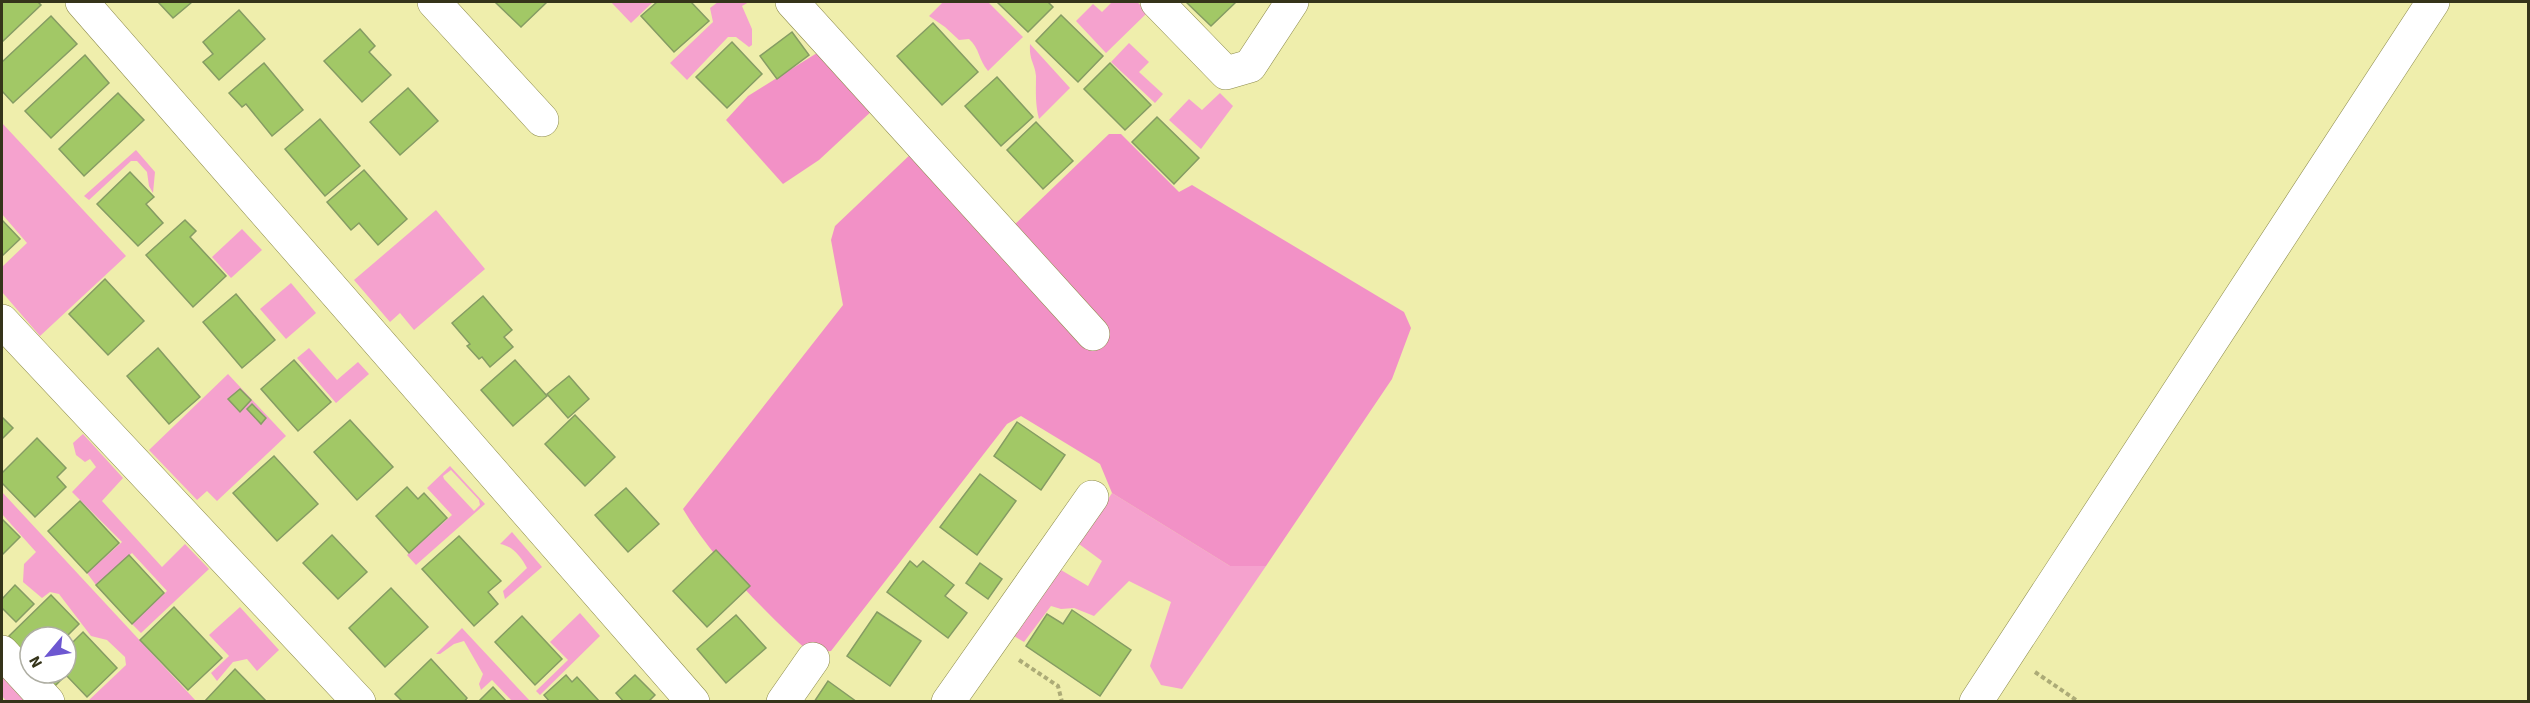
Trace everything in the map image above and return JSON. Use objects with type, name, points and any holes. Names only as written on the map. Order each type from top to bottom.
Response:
[{"type":"street","points":[[82,2],[693,702]]},
{"type":"street","points":[[434,2],[542,120]]},
{"type":"street","points":[[792,2],[1093,334]]},
{"type":"street","points":[[1157,2],[1226,73],[1251,66],[1292,2]]},
{"type":"street","points":[[1976,702],[2433,2]]},
{"type":"street","points":[[2,321],[359,702]]},
{"type":"street","points":[[948,702],[1092,497]]},
{"type":"street","points":[[2,652],[48,702]]},
{"type":"street","points":[[783,702],[813,659]]},
{"type":"path","points":[[991,641],[1058,686],[1062,702]]},
{"type":"path","points":[[2007,654],[2079,702]]},
{"type":"shaded area","points":[[611,2],[653,2],[631,23]]},
{"type":"shaded area","points":[[718,2],[749,2],[742,6],[752,29],[752,45],[749,47],[736,37],[728,37],[687,80],[670,63],[713,22],[710,8]]},
{"type":"shaded area","points":[[943,2],[988,2],[1023,37],[988,71],[969,39],[959,40],[929,16]]},
{"type":"shaded area","points":[[1112,2],[1137,2],[1148,12],[1106,53],[1076,21],[1093,4],[1102,12]]},
{"type":"shaded area","points":[[1129,43],[1149,62],[1139,72],[1163,94],[1155,103],[1111,62]]},
{"type":"shaded area","points":[[1030,44],[1070,88],[1039,119],[1036,103],[1036,76],[1030,54]]},
{"type":"shaded area","points":[[817,53],[875,108],[819,160],[783,184],[726,120],[748,96]]},
{"type":"shaded area","points":[[1220,93],[1233,106],[1201,149],[1169,120],[1189,99],[1202,110]]},
{"type":"shaded area","points":[[2,123],[126,256],[40,336],[2,292],[2,267],[27,243],[2,214]]},
{"type":"shaded area","points":[[1109,134],[1121,134],[1179,192],[1192,185],[1404,312],[1411,328],[1392,379],[1266,566],[1230,566],[1112,493],[1100,464],[1021,416],[1007,424],[831,651],[810,653],[741,585],[709,547],[683,509],[843,305],[831,240],[835,226],[914,151],[1011,228]]},
{"type":"shaded area","points":[[136,150],[155,172],[153,193],[149,186],[147,172],[137,161],[131,161],[89,200],[84,196]]},
{"type":"shaded area","points":[[436,210],[485,269],[414,330],[400,313],[390,322],[354,280]]},
{"type":"shaded area","points":[[242,229],[262,250],[231,278],[212,257]]},
{"type":"shaded area","points":[[291,283],[316,313],[286,339],[260,309]]},
{"type":"shaded area","points":[[309,348],[337,380],[358,362],[369,374],[336,403],[297,358]]},
{"type":"shaded area","points":[[228,374],[286,436],[217,501],[207,491],[197,500],[149,450]],"holes":[[[240,389],[251,400],[240,411],[228,399]]]},
{"type":"shaded area","points":[[83,434],[123,478],[102,501],[162,567],[185,544],[209,569],[141,633],[132,624],[167,591],[132,553],[96,585],[87,573],[122,542],[72,492],[96,467],[90,459],[85,462],[76,455],[73,443]]},
{"type":"shaded area","points":[[450,466],[485,504],[416,565],[407,555],[452,515],[427,488]],"holes":[[[451,470],[479,500],[480,505],[474,511],[443,476]]]},
{"type":"shaded area","points":[[2,492],[196,701],[88,701],[126,665],[125,657],[107,640],[91,636],[59,594],[50,592],[42,598],[23,582],[24,564],[36,552],[2,514]]},
{"type":"shaded area","points":[[1112,493],[1230,566],[1266,566],[1182,689],[1161,685],[1150,666],[1171,602],[1129,581],[1094,616],[1074,608],[1061,609],[1051,606],[1024,642],[1014,636],[1061,570],[1088,586],[1102,561],[1079,544]]},
{"type":"shaded area","points":[[512,532],[542,567],[505,599],[503,591],[527,568],[516,553],[500,544]]},
{"type":"shaded area","points":[[240,607],[279,650],[257,671],[247,659],[233,662],[217,681],[211,673],[229,656],[209,635]]},
{"type":"shaded area","points":[[580,613],[600,636],[540,695],[536,691],[568,660],[550,642]]},
{"type":"shaded area","points":[[462,628],[530,701],[512,701],[492,680],[481,690],[479,684],[483,674],[464,641],[436,654]]},
{"type":"shaded area","points":[[2,671],[31,701],[6,701],[2,696]]},
{"type":"building","points":[[2,2],[38,2],[41,5],[2,42]]},
{"type":"building","points":[[158,2],[192,2],[173,18]]},
{"type":"building","points":[[495,2],[547,2],[521,27]]},
{"type":"building","points":[[657,2],[691,2],[709,21],[674,52],[641,16]]},
{"type":"building","points":[[997,2],[1048,2],[1053,7],[1028,32]]},
{"type":"building","points":[[1186,2],[1236,2],[1211,26]]},
{"type":"building","points":[[239,10],[265,39],[219,80],[203,62],[213,54],[203,42]]},
{"type":"building","points":[[1061,15],[1103,56],[1078,82],[1036,41]]},
{"type":"building","points":[[51,16],[77,44],[13,103],[2,91],[2,62]]},
{"type":"building","points":[[933,23],[978,72],[942,105],[897,56]]},
{"type":"building","points":[[360,29],[375,46],[369,52],[391,75],[362,102],[324,61]]},
{"type":"building","points":[[792,32],[809,55],[777,79],[760,56]]},
{"type":"building","points":[[732,42],[762,74],[727,108],[696,77]]},
{"type":"building","points":[[85,55],[109,83],[51,138],[25,111]]},
{"type":"building","points":[[264,63],[303,110],[272,136],[246,104],[242,107],[229,93]]},
{"type":"building","points":[[1110,63],[1151,105],[1125,130],[1084,89]]},
{"type":"building","points":[[997,77],[1033,117],[1001,146],[965,106]]},
{"type":"building","points":[[408,88],[438,121],[400,155],[370,122]]},
{"type":"building","points":[[118,93],[144,120],[84,176],[59,149]]},
{"type":"building","points":[[1157,117],[1199,158],[1174,184],[1132,142]]},
{"type":"building","points":[[320,119],[360,166],[325,196],[285,149]]},
{"type":"building","points":[[1036,122],[1073,161],[1043,189],[1007,150]]},
{"type":"building","points":[[364,170],[407,219],[378,245],[359,223],[351,230],[327,202]]},
{"type":"building","points":[[130,172],[154,197],[146,204],[163,223],[138,246],[97,204]]},
{"type":"building","points":[[2,220],[20,239],[2,256]]},
{"type":"building","points":[[185,220],[196,231],[190,237],[226,276],[193,307],[146,255]]},
{"type":"building","points":[[105,279],[144,321],[108,355],[69,314]]},
{"type":"building","points":[[236,294],[275,340],[242,368],[203,322]]},
{"type":"building","points":[[483,296],[512,330],[504,337],[513,347],[490,367],[482,357],[479,359],[467,346],[470,344],[452,323]]},
{"type":"building","points":[[158,348],[200,397],[169,424],[127,376]]},
{"type":"building","points":[[294,360],[331,402],[298,431],[261,389]]},
{"type":"building","points":[[515,360],[547,396],[513,426],[481,390]]},
{"type":"building","points":[[569,376],[589,399],[568,418],[547,394]]},
{"type":"building","points":[[240,389],[251,400],[240,412],[228,399]]},
{"type":"building","points":[[252,404],[266,418],[261,424],[247,409]]},
{"type":"building","points":[[575,415],[615,457],[585,486],[545,444]]},
{"type":"building","points":[[2,417],[13,428],[2,439]]},
{"type":"building","points":[[350,420],[393,467],[357,500],[314,452]]},
{"type":"building","points":[[1017,422],[1065,455],[1041,490],[994,456]]},
{"type":"building","points":[[37,438],[66,468],[57,477],[66,487],[35,517],[2,483],[2,473]]},
{"type":"building","points":[[274,456],[318,504],[277,541],[233,493]]},
{"type":"building","points":[[980,474],[1016,501],[977,555],[940,527]]},
{"type":"building","points":[[407,487],[418,499],[424,493],[447,518],[409,553],[376,516]]},
{"type":"building","points":[[626,488],[659,524],[628,552],[595,515]]},
{"type":"building","points":[[80,501],[119,543],[87,573],[48,531]]},
{"type":"building","points":[[2,519],[20,537],[2,555]]},
{"type":"building","points":[[332,535],[367,572],[338,599],[303,563]]},
{"type":"building","points":[[459,536],[501,581],[488,592],[498,604],[474,626],[422,569]]},
{"type":"building","points":[[716,550],[750,586],[707,627],[673,591]]},
{"type":"building","points":[[129,555],[164,593],[132,624],[96,585]]},
{"type":"building","points":[[910,561],[917,567],[923,561],[954,585],[945,596],[967,613],[948,638],[887,592]]},
{"type":"building","points":[[980,563],[1002,579],[988,599],[966,583]]},
{"type":"building","points":[[15,585],[34,604],[16,622],[2,608],[2,599]]},
{"type":"building","points":[[391,588],[428,627],[385,667],[349,628]]},
{"type":"building","points":[[51,595],[79,624],[78,625],[20,625]]},
{"type":"building","points":[[174,607],[222,658],[188,690],[140,640]]},
{"type":"building","points":[[1072,610],[1131,650],[1100,696],[1026,646],[1047,614],[1063,624]]},
{"type":"building","points":[[877,612],[921,641],[890,686],[847,656]]},
{"type":"building","points":[[736,615],[766,648],[726,683],[697,649]]},
{"type":"building","points":[[522,616],[562,659],[535,685],[495,642]]},
{"type":"building","points":[[18,627],[18,646],[9,636]]},
{"type":"building","points":[[83,632],[117,668],[87,697],[76,685],[78,685],[78,637]]},
{"type":"building","points":[[431,659],[467,698],[464,702],[403,702],[395,694]]},
{"type":"building","points":[[235,669],[267,702],[204,702]]},
{"type":"building","points":[[566,675],[572,682],[577,677],[600,702],[550,702],[544,695]]},
{"type":"building","points":[[635,675],[655,695],[648,702],[624,702],[616,693]]},
{"type":"building","points":[[828,681],[857,702],[814,702]]},
{"type":"building","points":[[493,687],[507,702],[478,702]]}]
